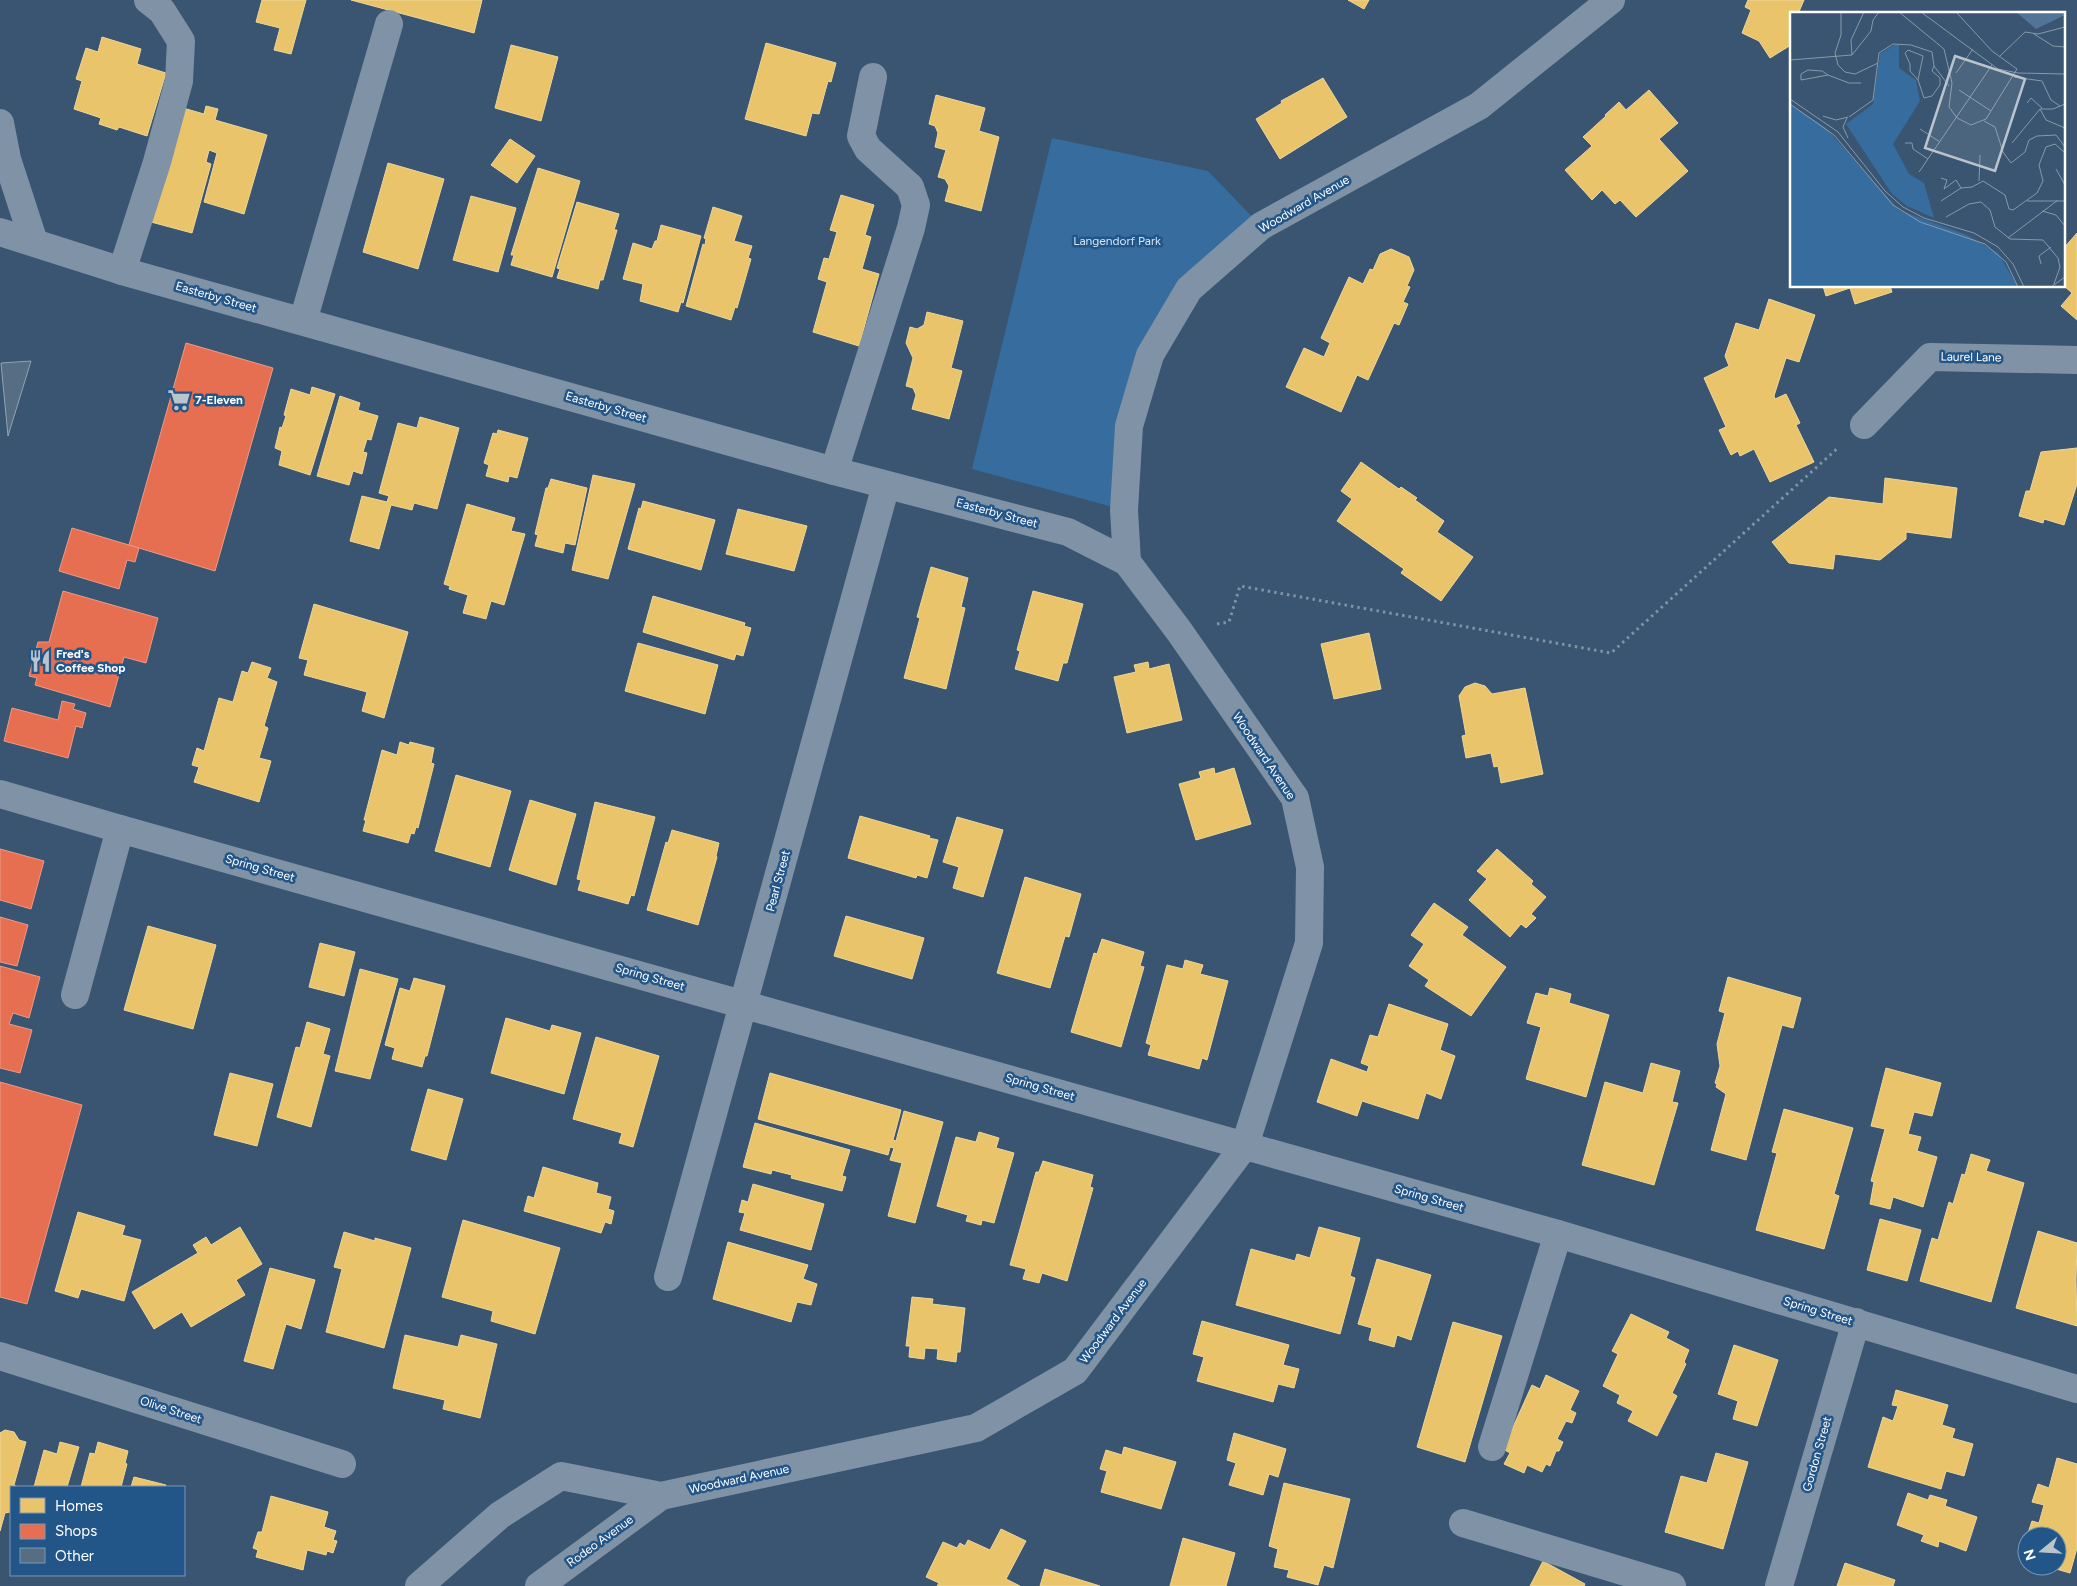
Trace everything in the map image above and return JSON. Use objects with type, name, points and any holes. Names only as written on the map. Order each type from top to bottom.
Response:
[{"type":"street","points":[[122,271],[157,162],[179,81],[182,41],[162,11],[148,0]]},
{"type":"street","name":"Woodward Avenue","points":[[1127,562],[1124,510],[1129,426],[1150,355],[1189,289],[1261,226],[1479,106],[1611,0]]},
{"type":"street","points":[[303,321],[389,24]]},
{"type":"street","points":[[834,471],[908,237],[916,205],[910,187],[868,149],[862,136],[872,77]]},
{"type":"street","points":[[0,123],[7,159],[34,242]]},
{"type":"street","name":"Easterby Street","points":[[0,232],[122,271],[834,471],[1068,532],[1127,562],[1179,631]]},
{"type":"street","name":"Laurel Lane","points":[[1864,425],[1930,356],[2077,360]]},
{"type":"street","name":"Pearl Street","points":[[668,1277],[886,485]]},
{"type":"street","name":"Woodward Avenue","points":[[419,1586],[500,1515],[561,1476],[660,1496],[976,1428],[1075,1371],[1245,1145],[1309,943],[1310,867],[1295,798],[1179,631]]},
{"type":"street","name":"Spring Street","points":[[0,794],[1558,1234],[2077,1389]]},
{"type":"street","points":[[75,995],[120,829]]},
{"type":"street","points":[[1492,1447],[1558,1234]]},
{"type":"street","name":"Gordon Street","points":[[1779,1586],[1856,1322]]},
{"type":"street","name":"Olive Street","points":[[0,1356],[342,1464]]},
{"type":"street","name":"Rodeo Avenue","points":[[539,1586],[660,1496]]},
{"type":"street","points":[[1463,1522],[1672,1586]]},
{"type":"path","points":[[1179,631],[1229,622],[1240,586],[1611,653],[1864,425]]},
{"type":"green space","name":"Langendorf Park","points":[[1052,138],[1208,171],[1261,226],[1150,355],[1124,510],[972,469]]},
{"type":"building: Homes","points":[[262,0],[306,0],[291,54],[274,50],[280,28],[256,22]]},
{"type":"building: Homes","points":[[351,0],[482,0],[474,33]]},
{"type":"building: Homes","points":[[1348,0],[1369,0],[1364,9]]},
{"type":"building: Homes","points":[[1748,0],[1804,0],[1799,12],[1790,12],[1790,46],[1770,58],[1759,41],[1742,33],[1751,10],[1745,7]]},
{"type":"building: Homes","points":[[102,37],[141,49],[137,64],[166,73],[147,136],[119,127],[117,130],[99,124],[101,118],[74,109],[82,81],[76,79],[86,48],[98,52]]},
{"type":"building: Homes","points":[[766,43],[836,63],[831,82],[828,81],[819,114],[812,113],[806,136],[745,119]]},
{"type":"building: Homes","points":[[511,45],[558,57],[541,121],[495,108]]},
{"type":"building: Homes","points":[[1323,78],[1347,117],[1280,159],[1256,119],[1282,103],[1281,101]]},
{"type":"building: Homes","points":[[1649,90],[1678,123],[1659,139],[1688,171],[1636,217],[1620,200],[1615,204],[1602,190],[1592,200],[1565,170],[1592,146],[1583,137],[1605,115],[1619,102],[1626,110]]},
{"type":"building: Homes","points":[[936,95],[985,108],[979,131],[999,137],[981,211],[945,201],[949,186],[945,179],[938,177],[946,150],[935,147],[938,133],[935,126],[929,124]]},
{"type":"building: Homes","points":[[206,106],[218,109],[215,120],[267,135],[244,214],[204,202],[217,153],[209,150],[206,162],[211,164],[192,233],[151,222],[183,108],[204,114]]},
{"type":"building: Homes","points":[[510,139],[535,156],[517,183],[491,165]]},
{"type":"building: Homes","points":[[388,163],[444,179],[418,269],[363,252]]},
{"type":"building: Homes","points":[[538,168],[580,181],[552,277],[511,265],[514,255],[511,255]]},
{"type":"building: Homes","points":[[841,195],[874,205],[865,235],[871,237],[862,269],[879,274],[859,346],[813,332],[827,282],[818,279],[824,258],[829,259],[837,232],[830,230]]},
{"type":"building: Homes","points":[[471,196],[516,208],[498,272],[453,260]]},
{"type":"building: Homes","points":[[577,202],[619,214],[614,230],[617,230],[603,280],[600,280],[598,289],[557,278],[560,269],[557,268]]},
{"type":"building: Homes","points":[[713,207],[742,216],[734,241],[752,246],[748,258],[751,259],[737,308],[735,307],[731,320],[686,306],[703,244],[705,245],[706,239],[704,238]]},
{"type":"building: Homes","points":[[661,225],[701,236],[683,303],[681,302],[678,312],[640,301],[643,284],[623,279],[633,243],[652,249],[655,241],[657,241]]},
{"type":"building: Homes","points":[[2077,233],[2077,320],[2061,306],[2072,293],[2064,286],[2064,248]]},
{"type":"building: Homes","points":[[1391,249],[1409,257],[1414,270],[1407,286],[1410,287],[1403,302],[1408,304],[1399,325],[1394,323],[1368,380],[1357,375],[1341,412],[1286,387],[1304,348],[1324,357],[1330,343],[1321,338],[1349,277],[1363,284],[1370,269],[1373,270],[1380,254]]},
{"type":"building: Homes","points":[[1824,288],[1850,288],[1826,296]]},
{"type":"building: Homes","points":[[1850,288],[1891,288],[1892,292],[1855,304]]},
{"type":"building: Homes","points":[[1769,299],[1815,315],[1799,362],[1786,358],[1774,396],[1775,399],[1786,394],[1800,423],[1796,425],[1814,462],[1770,482],[1754,449],[1740,456],[1738,451],[1731,455],[1719,430],[1726,427],[1704,378],[1729,366],[1725,356],[1736,323],[1759,330]]},
{"type":"building: Homes","points":[[927,312],[963,321],[951,368],[962,371],[949,419],[912,409],[916,395],[913,388],[906,386],[913,358],[906,343],[910,327],[917,329],[924,325]]},
{"type":"building: Homes","points":[[312,387],[335,394],[310,475],[279,465],[282,451],[275,448],[280,427],[282,428],[286,416],[284,415],[291,389],[310,395]]},
{"type":"building: Homes","points":[[340,396],[360,403],[358,410],[378,416],[371,440],[367,439],[363,452],[367,453],[362,474],[353,471],[349,485],[317,476]]},
{"type":"building: Homes","points":[[420,417],[459,428],[437,509],[414,503],[412,510],[391,505],[379,549],[350,541],[362,496],[387,502],[389,496],[379,493],[398,423],[417,428]]},
{"type":"building: Homes","points":[[498,430],[528,438],[517,478],[509,476],[508,482],[486,476],[489,465],[484,463],[493,433],[497,434]]},
{"type":"building: Homes","points":[[2077,448],[2077,484],[2064,525],[2044,519],[2043,523],[2019,516],[2026,491],[2030,491],[2041,452]]},
{"type":"building: Homes","points":[[1361,462],[1399,489],[1401,487],[1417,498],[1415,500],[1444,521],[1437,532],[1473,557],[1441,601],[1401,573],[1404,569],[1337,521],[1352,499],[1341,491]]},
{"type":"building: Homes","points":[[593,475],[635,484],[608,579],[572,570]]},
{"type":"building: Homes","points":[[1885,478],[1957,488],[1951,538],[1906,532],[1906,539],[1880,560],[1835,554],[1833,569],[1789,563],[1772,542],[1829,497],[1883,504]]},
{"type":"building: Homes","points":[[551,479],[587,488],[575,545],[565,543],[563,553],[535,546],[538,535],[535,534],[546,488],[548,488]]},
{"type":"building: Homes","points":[[643,501],[715,520],[701,570],[628,549],[639,508],[641,509]]},
{"type":"building: Homes","points":[[467,504],[515,518],[511,531],[525,534],[504,605],[491,601],[486,619],[463,613],[468,595],[449,589],[450,586],[444,584]]},
{"type":"building: Homes","points":[[738,509],[807,526],[794,571],[726,554]]},
{"type":"building: Homes","points":[[931,567],[968,578],[961,607],[965,608],[946,689],[904,678],[920,618],[917,617]]},
{"type":"building: Homes","points":[[1033,591],[1083,604],[1067,663],[1063,663],[1058,681],[1015,669],[1020,651],[1017,650]]},
{"type":"building: Homes","points":[[653,596],[745,623],[744,626],[751,628],[743,656],[736,654],[734,660],[643,632]]},
{"type":"building: Homes","points":[[314,604],[408,632],[384,718],[362,711],[367,692],[304,675],[308,660],[299,658]]},
{"type":"building: Homes","points":[[1369,633],[1381,689],[1334,699],[1321,644]]},
{"type":"building: Homes","points":[[638,643],[718,665],[705,714],[625,691]]},
{"type":"building: Homes","points":[[252,662],[271,668],[267,678],[277,682],[264,726],[268,728],[259,758],[271,761],[259,802],[194,782],[199,767],[192,765],[197,748],[204,751],[219,698],[233,702],[242,671],[248,673]]},
{"type":"building: Homes","points":[[1148,662],[1149,669],[1169,664],[1182,720],[1127,733],[1114,677],[1136,672],[1134,665]]},
{"type":"building: Homes","points":[[1475,683],[1485,686],[1492,694],[1525,688],[1543,774],[1501,783],[1498,766],[1494,767],[1491,753],[1466,758],[1462,736],[1466,735],[1459,696],[1465,687]]},
{"type":"building: Homes","points":[[400,742],[409,745],[410,742],[434,748],[431,763],[434,764],[418,828],[416,827],[414,834],[411,833],[408,843],[363,831],[366,820],[364,820],[382,750],[397,755]]},
{"type":"building: Homes","points":[[1214,768],[1215,774],[1234,768],[1251,824],[1196,840],[1179,784],[1201,778],[1199,772]]},
{"type":"building: Homes","points":[[456,775],[511,791],[490,867],[435,851]]},
{"type":"building: Homes","points":[[530,800],[576,814],[556,885],[509,870]]},
{"type":"building: Homes","points":[[595,802],[655,817],[634,896],[631,895],[628,904],[578,890],[581,880],[577,879]]},
{"type":"building: Homes","points":[[860,816],[938,840],[927,878],[917,875],[916,878],[848,858]]},
{"type":"building: Homes","points":[[957,817],[1003,830],[983,897],[953,888],[959,867],[943,862]]},
{"type":"building: Homes","points":[[672,830],[719,843],[717,857],[698,925],[647,910],[666,842],[668,843]]},
{"type":"building: Homes","points":[[1497,849],[1533,881],[1531,884],[1546,897],[1531,914],[1536,918],[1526,928],[1521,924],[1510,937],[1469,900],[1487,879],[1477,871]]},
{"type":"building: Homes","points":[[1025,877],[1081,894],[1069,937],[1065,936],[1050,988],[997,973]]},
{"type":"building: Homes","points":[[1434,903],[1468,927],[1462,935],[1506,967],[1471,1016],[1425,986],[1429,980],[1409,966],[1424,944],[1411,935]]},
{"type":"building: Homes","points":[[846,916],[924,938],[912,979],[834,956]]},
{"type":"building: Homes","points":[[148,926],[216,945],[193,1029],[124,1010]]},
{"type":"building: Homes","points":[[1102,939],[1144,952],[1140,966],[1144,967],[1121,1047],[1071,1032],[1094,953],[1097,954]]},
{"type":"building: Homes","points":[[320,943],[355,952],[344,996],[309,987]]},
{"type":"building: Homes","points":[[1185,960],[1203,965],[1200,974],[1228,981],[1207,1060],[1202,1058],[1199,1069],[1148,1055],[1151,1045],[1146,1043],[1167,965],[1183,969]]},
{"type":"building: Homes","points":[[360,969],[398,979],[370,1079],[335,1071]]},
{"type":"building: Homes","points":[[1728,977],[1801,998],[1793,1028],[1782,1025],[1746,1160],[1711,1150],[1726,1094],[1716,1087],[1717,1084],[1715,1083],[1720,1066],[1717,1044],[1725,1013],[1719,1011]]},
{"type":"building: Homes","points":[[414,978],[445,986],[427,1056],[425,1056],[422,1067],[392,1059],[395,1048],[385,1045],[400,988],[410,991]]},
{"type":"building: Homes","points":[[1550,988],[1571,994],[1569,1003],[1609,1015],[1586,1097],[1526,1079],[1541,1027],[1527,1023],[1536,993],[1548,996]]},
{"type":"building: Homes","points":[[1389,1004],[1448,1024],[1440,1050],[1455,1056],[1441,1099],[1426,1093],[1418,1119],[1362,1101],[1357,1116],[1317,1102],[1331,1059],[1367,1072],[1369,1066],[1361,1063],[1370,1035],[1378,1037]]},
{"type":"building: Homes","points":[[506,1018],[550,1031],[552,1025],[581,1033],[564,1094],[491,1073]]},
{"type":"building: Homes","points":[[307,1022],[330,1029],[323,1054],[330,1056],[311,1127],[277,1117],[296,1047],[300,1048]]},
{"type":"building: Homes","points":[[596,1037],[659,1056],[633,1147],[619,1143],[622,1133],[573,1119]]},
{"type":"building: Homes","points":[[1651,1063],[1680,1071],[1672,1102],[1678,1103],[1654,1185],[1582,1165],[1605,1082],[1643,1093]]},
{"type":"building: Homes","points":[[1886,1068],[1941,1083],[1932,1116],[1914,1112],[1908,1134],[1921,1137],[1917,1151],[1937,1157],[1923,1207],[1893,1197],[1890,1209],[1870,1204],[1874,1182],[1871,1181],[1885,1129],[1871,1126]]},
{"type":"building: Homes","points":[[230,1073],[273,1084],[257,1146],[214,1135]]},
{"type":"building: Homes","points":[[770,1073],[901,1110],[893,1140],[896,1141],[904,1111],[943,1122],[915,1223],[888,1216],[902,1163],[890,1160],[894,1148],[890,1147],[888,1155],[758,1119]]},
{"type":"building: Homes","points":[[428,1089],[463,1099],[446,1160],[411,1150]]},
{"type":"building: Homes","points":[[1784,1109],[1853,1128],[1834,1194],[1839,1196],[1824,1249],[1756,1230],[1777,1153],[1772,1152]]},
{"type":"building: Homes","points":[[755,1123],[850,1150],[842,1176],[846,1177],[842,1191],[791,1178],[792,1175],[772,1170],[771,1174],[743,1167]]},
{"type":"building: Homes","points":[[979,1132],[999,1138],[996,1148],[1014,1153],[994,1223],[982,1220],[981,1225],[966,1221],[968,1215],[937,1206],[956,1137],[976,1142]]},
{"type":"building: Homes","points":[[1971,1154],[1990,1160],[1986,1171],[2024,1183],[1991,1302],[1920,1281],[1932,1238],[1938,1240],[1949,1202],[1953,1204],[1962,1174],[1965,1175]]},
{"type":"building: Homes","points":[[1043,1161],[1093,1175],[1090,1187],[1093,1188],[1067,1281],[1042,1273],[1039,1283],[1023,1279],[1026,1269],[1010,1265],[1036,1172],[1039,1172]]},
{"type":"building: Homes","points":[[543,1167],[598,1183],[596,1193],[611,1197],[608,1209],[614,1211],[611,1224],[605,1222],[601,1233],[524,1211],[528,1196],[534,1198]]},
{"type":"building: Homes","points":[[753,1184],[824,1204],[811,1250],[740,1230],[745,1213],[739,1212],[742,1200],[748,1202]]},
{"type":"building: Homes","points":[[78,1212],[125,1226],[122,1235],[141,1240],[124,1301],[81,1289],[78,1298],[55,1291]]},
{"type":"building: Homes","points":[[1880,1219],[1921,1230],[1907,1281],[1867,1270]]},
{"type":"building: Homes","points":[[463,1220],[560,1248],[535,1334],[491,1321],[493,1311],[442,1297]]},
{"type":"building: Homes","points":[[240,1227],[262,1264],[236,1280],[245,1295],[191,1327],[182,1312],[154,1329],[132,1292],[198,1253],[193,1245],[206,1237],[211,1245]]},
{"type":"building: Homes","points":[[1319,1227],[1360,1238],[1350,1276],[1355,1278],[1340,1334],[1236,1305],[1251,1249],[1295,1261],[1297,1254],[1310,1258]]},
{"type":"building: Homes","points":[[2038,1231],[2077,1243],[2077,1326],[2016,1308]]},
{"type":"building: Homes","points":[[344,1232],[375,1241],[375,1238],[411,1248],[384,1348],[326,1332],[342,1269],[334,1267]]},
{"type":"building: Homes","points":[[728,1242],[808,1265],[803,1279],[817,1284],[811,1305],[797,1302],[791,1322],[713,1299]]},
{"type":"building: Homes","points":[[1377,1259],[1431,1275],[1411,1340],[1397,1335],[1394,1347],[1369,1340],[1372,1328],[1358,1324]]},
{"type":"building: Homes","points":[[270,1268],[315,1280],[301,1329],[286,1324],[273,1369],[244,1361]]},
{"type":"building: Homes","points":[[912,1297],[933,1299],[932,1304],[965,1308],[960,1352],[957,1352],[956,1362],[937,1359],[938,1349],[925,1348],[924,1359],[909,1357],[910,1346],[906,1346]]},
{"type":"building: Homes","points":[[1631,1314],[1669,1332],[1666,1338],[1689,1350],[1684,1362],[1686,1364],[1672,1393],[1677,1396],[1657,1436],[1628,1421],[1633,1411],[1617,1403],[1620,1395],[1603,1386],[1618,1354],[1612,1351]]},
{"type":"building: Homes","points":[[1202,1321],[1289,1345],[1283,1365],[1299,1369],[1294,1388],[1278,1384],[1273,1402],[1197,1381],[1204,1357],[1193,1354]]},
{"type":"building: Homes","points":[[1453,1322],[1502,1336],[1465,1462],[1417,1447]]},
{"type":"building: Homes","points":[[405,1335],[458,1347],[461,1335],[497,1344],[480,1418],[443,1409],[445,1400],[393,1388]]},
{"type":"building: Homes","points":[[1734,1345],[1778,1360],[1757,1426],[1733,1419],[1738,1401],[1718,1394]]},
{"type":"building: Homes","points":[[1546,1375],[1579,1391],[1570,1410],[1576,1413],[1572,1423],[1566,1421],[1557,1439],[1563,1442],[1559,1451],[1556,1451],[1550,1466],[1546,1464],[1542,1472],[1527,1465],[1524,1473],[1504,1464],[1510,1453],[1503,1449],[1532,1385],[1540,1389]]},
{"type":"building: Homes","points":[[1896,1390],[1948,1405],[1942,1425],[1955,1429],[1952,1438],[1973,1444],[1964,1476],[1946,1471],[1941,1489],[1868,1467],[1883,1417],[1893,1421],[1898,1406],[1892,1405]]},
{"type":"building: Homes","points":[[5,1430],[14,1432],[19,1440],[26,1442],[14,1485],[16,1486],[10,1486],[10,1512],[5,1513],[0,1531],[0,1433]]},
{"type":"building: Homes","points":[[1234,1433],[1286,1449],[1278,1477],[1269,1474],[1263,1495],[1229,1485],[1236,1463],[1227,1460]]},
{"type":"building: Homes","points":[[60,1442],[79,1447],[67,1486],[34,1486],[44,1450],[57,1454]]},
{"type":"building: Homes","points":[[98,1442],[128,1451],[121,1486],[81,1486],[90,1453],[95,1454]]},
{"type":"building: Homes","points":[[1124,1447],[1176,1462],[1161,1509],[1101,1492],[1107,1471],[1100,1469],[1106,1450],[1122,1455]]},
{"type":"building: Homes","points":[[1716,1453],[1748,1462],[1723,1549],[1665,1532],[1681,1476],[1707,1483]]},
{"type":"building: Homes","points":[[2057,1458],[2077,1464],[2077,1548],[2070,1573],[2067,1572],[2067,1526],[2030,1526],[2032,1521],[2039,1523],[2044,1505],[2032,1502],[2038,1484],[2049,1488]]},
{"type":"building: Homes","points":[[134,1477],[166,1485],[166,1486],[131,1486]]},
{"type":"building: Homes","points":[[1284,1483],[1350,1499],[1333,1568],[1324,1565],[1318,1585],[1287,1577],[1289,1570],[1274,1567],[1278,1549],[1269,1546]]},
{"type":"building: Homes","points":[[1908,1493],[1928,1500],[1930,1495],[1947,1500],[1945,1506],[1977,1517],[1966,1551],[1939,1541],[1938,1547],[1921,1541],[1924,1535],[1897,1525]]},
{"type":"building: Homes","points":[[271,1496],[328,1512],[324,1527],[336,1531],[333,1540],[337,1541],[333,1553],[327,1551],[326,1555],[307,1550],[303,1570],[256,1557],[258,1550],[253,1548],[258,1532],[262,1532]]},
{"type":"building: Homes","points":[[1001,1529],[1026,1541],[1006,1579],[1020,1586],[937,1586],[939,1583],[926,1577],[943,1542],[957,1548],[960,1543],[965,1546],[968,1540],[990,1550]]},
{"type":"building: Homes","points":[[1183,1538],[1235,1553],[1226,1586],[1170,1586]]},
{"type":"building: Homes","points":[[1543,1561],[1585,1584],[1584,1586],[1530,1586]]},
{"type":"building: Homes","points":[[1845,1563],[1895,1580],[1893,1586],[1837,1586]]},
{"type":"building: Homes","points":[[1045,1569],[1100,1586],[1040,1586]]},
{"type":"building: Shops","points":[[186,343],[273,368],[215,571],[129,545]]},
{"type":"building: Shops","points":[[72,528],[139,548],[135,562],[127,560],[119,589],[59,571]]},
{"type":"building: Shops","points":[[63,591],[158,618],[146,663],[124,657],[110,707],[35,685],[37,678],[29,676],[38,642],[49,642]]},
{"type":"building: Shops","points":[[62,701],[75,704],[73,709],[86,713],[82,728],[76,726],[68,758],[4,741],[12,708],[58,720]]},
{"type":"building: Shops","points":[[0,849],[44,861],[31,909],[0,900]]},
{"type":"building: Shops","points":[[0,917],[28,925],[17,966],[0,962]]},
{"type":"building: Shops","points":[[0,966],[40,977],[29,1018],[13,1013],[9,1024],[32,1030],[20,1073],[0,1068]]},
{"type":"building: Shops","points":[[0,1082],[82,1105],[27,1304],[0,1297]]},
{"type":"building: Other","points":[[31,361],[8,436],[1,363]]},
{"type":"place","name":"7-Eleven","points":[[179,400]]},
{"type":"place","name":"Fred's Coffee Shop","points":[[40,661]]}]
